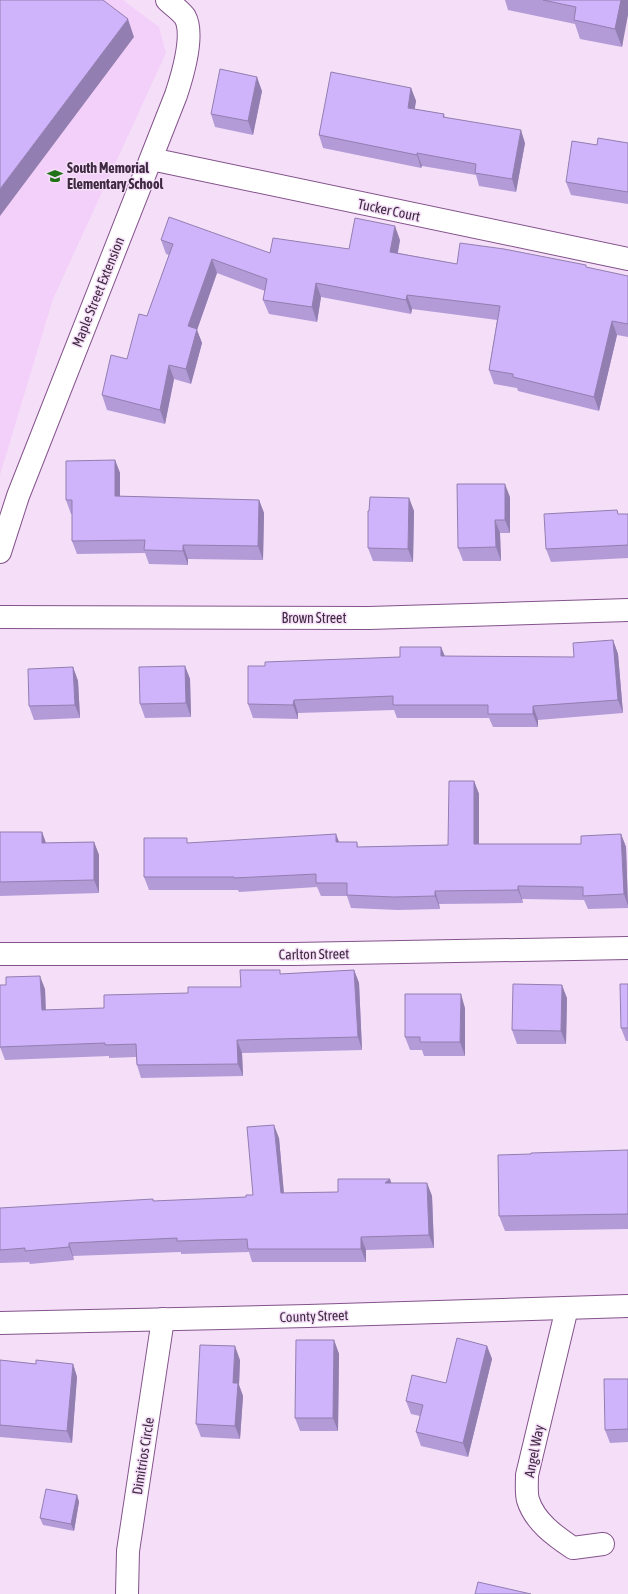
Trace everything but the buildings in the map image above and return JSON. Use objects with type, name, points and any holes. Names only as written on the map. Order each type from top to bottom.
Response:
[{"type":"street","name":"Maple Street Extension","points":[[0,552],[18,496],[176,95],[187,60],[188,31],[185,17],[167,0]]},
{"type":"street","name":"Tucker Court","points":[[151,159],[628,259]]},
{"type":"street","name":"Brown Street","points":[[0,617],[369,618],[628,610]]},
{"type":"street","name":"Carlton Street","points":[[0,954],[286,954],[628,948]]},
{"type":"street","name":"County Street","points":[[0,1322],[628,1306]]},
{"type":"street","name":"Angel Way","points":[[567,1308],[527,1475],[528,1500],[537,1516],[554,1535],[573,1548],[603,1544]]},
{"type":"street","name":"Dimitrios Circle","points":[[127,1594],[128,1551],[163,1319]]},
{"type":"shaded area","name":"South Memorial Elementary School","points":[[0,0],[123,0],[159,27],[166,53],[53,299],[0,475]]},
{"type":"place","name":"South Memorial Elementary School","points":[[55,176]]}]
